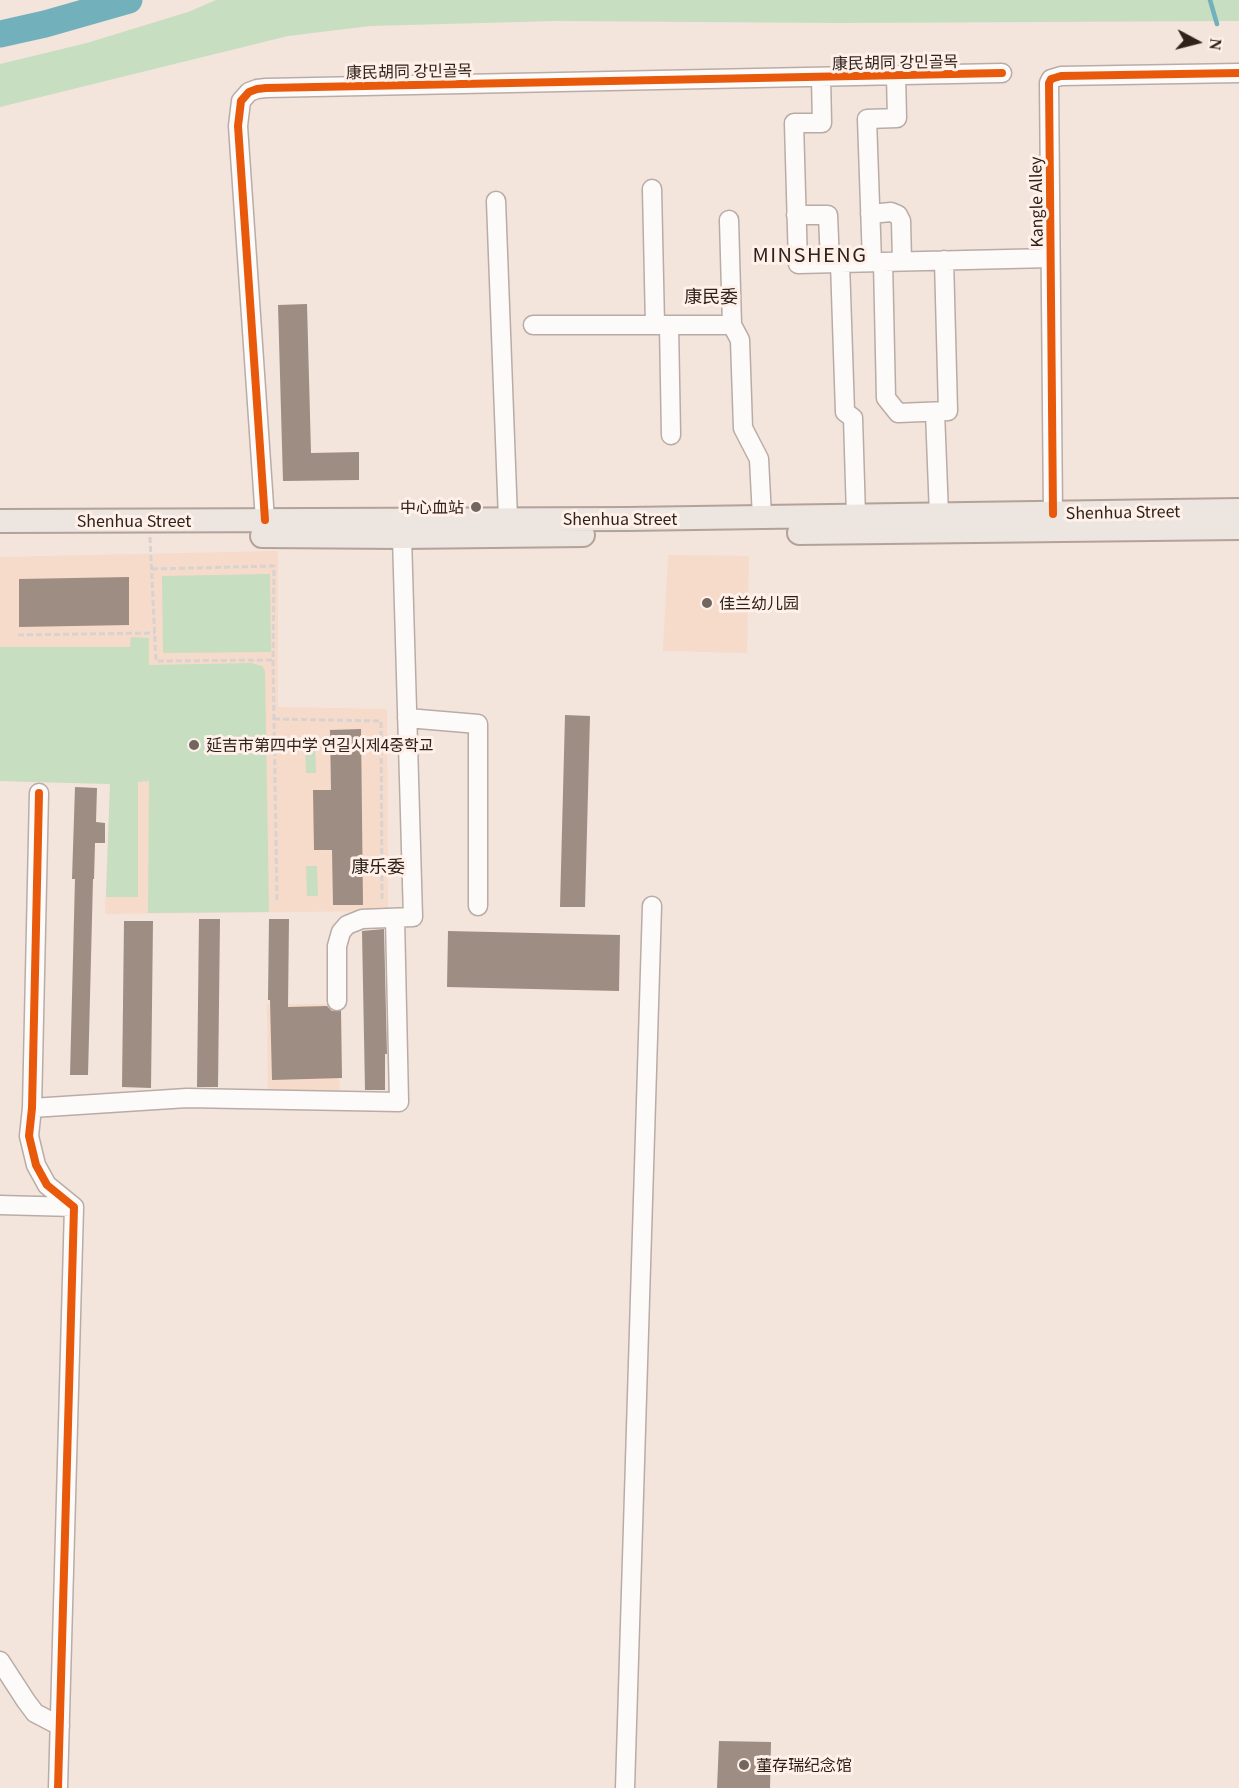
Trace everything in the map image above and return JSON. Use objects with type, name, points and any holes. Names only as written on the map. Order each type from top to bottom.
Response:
[{"type":"main road","name":"Shenhua Street","points":[[0,521],[762,517],[1239,510]]},
{"type":"main road","name":"Shenhua Street","points":[[0,536],[402,537],[1239,528]]},
{"type":"street","name":"康民胡同 강민골목","points":[[265,520],[238,126],[241,101],[249,92],[266,88],[1002,73]]},
{"type":"street","name":"Kangle Alley","points":[[1053,514],[1048,90],[1051,79],[1061,76],[1239,73]]},
{"type":"street","points":[[896,75],[897,118],[867,119],[870,214],[877,262],[886,398],[898,413],[948,411],[944,261]]},
{"type":"street","points":[[821,77],[822,123],[794,123],[798,264],[1050,258]]},
{"type":"street","points":[[652,189],[671,435]]},
{"type":"street","points":[[496,201],[508,519]]},
{"type":"street","points":[[870,214],[891,212],[898,215],[901,221],[902,261]]},
{"type":"street","points":[[796,215],[828,215],[835,263],[845,412],[853,418],[856,516]]},
{"type":"street","points":[[729,220],[732,325],[740,340],[743,428],[759,459],[762,517]]},
{"type":"street","points":[[533,324],[732,325]]},
{"type":"street","points":[[935,412],[939,515]]},
{"type":"street","points":[[337,1000],[337,946],[341,932],[347,925],[362,919],[413,917],[402,537]]},
{"type":"street","points":[[407,718],[478,724],[478,906]]},
{"type":"street","points":[[39,792],[32,1108],[29,1136],[36,1166],[47,1185],[74,1207]]},
{"type":"street","points":[[625,1788],[652,906]]},
{"type":"street","points":[[32,1108],[187,1098],[399,1102],[395,918]]},
{"type":"street","points":[[0,1205],[74,1207]]},
{"type":"street","points":[[58,1788],[74,1207]]},
{"type":"street","points":[[0,1661],[35,1713],[60,1726]]},
{"type":"path","points":[[150,535],[156,661],[273,660]]},
{"type":"path","points":[[152,569],[274,566],[273,660],[277,900]]},
{"type":"path","points":[[18,635],[155,633]]},
{"type":"path","points":[[274,719],[381,721],[382,901]]},
{"type":"shaded area","name":"延吉市第四中学 연길시제4중학교","points":[[278,551],[278,707],[387,709],[388,911],[105,914],[110,784],[0,781],[0,557]]},
{"type":"shaded area","name":"佳兰幼儿园","points":[[668,555],[749,556],[747,653],[663,651]]},
{"type":"shaded area","points":[[267,1004],[337,1004],[340,1098],[268,1097]]},
{"type":"green space","points":[[216,0],[1239,0],[1239,21],[839,23],[556,21],[370,26],[288,36],[0,107],[0,64],[87,43],[188,12]]},
{"type":"green space","points":[[270,574],[271,652],[163,653],[162,576]]},
{"type":"green space","points":[[131,637],[149,638],[149,665],[251,663],[262,666],[265,671],[269,912],[148,913],[149,781],[138,782],[138,897],[106,897],[110,784],[0,781],[0,647],[130,647]]},
{"type":"green space","points":[[305,743],[315,743],[316,773],[306,773]]},
{"type":"green space","points":[[306,866],[317,866],[318,896],[307,896]]},
{"type":"building","points":[[307,304],[311,453],[359,452],[359,480],[283,481],[278,305]]},
{"type":"building","points":[[129,577],[129,625],[19,627],[19,579]]},
{"type":"building","points":[[565,715],[590,716],[585,907],[560,907]]},
{"type":"building","points":[[361,729],[363,905],[333,905],[332,850],[314,850],[313,790],[331,790],[330,730]]},
{"type":"building","points":[[75,787],[97,788],[96,822],[105,823],[105,843],[95,843],[88,1075],[70,1075]]},
{"type":"building","points":[[199,919],[220,919],[218,1087],[197,1087]]},
{"type":"building","points":[[269,919],[289,919],[288,1007],[327,1006],[332,1011],[341,1011],[342,1078],[272,1080],[270,1000],[268,1000]]},
{"type":"building","points":[[124,921],[153,921],[151,1088],[122,1087]]},
{"type":"building","points":[[384,929],[387,1054],[385,1054],[385,1090],[365,1090],[362,931]]},
{"type":"building","points":[[448,931],[620,935],[619,991],[447,987]]},
{"type":"building","name":"董存瑞纪念馆","points":[[719,1741],[771,1742],[770,1788],[717,1788]]},
{"type":"waterway","points":[[0,34],[129,0]]},
{"type":"waterway","points":[[1210,0],[1217,24]]},
{"type":"cycle path","points":[[265,520],[238,126],[241,101],[249,92],[266,88],[1002,73]]},
{"type":"cycle path","points":[[1053,514],[1049,83],[1051,79],[1061,76],[1239,73]]},
{"type":"cycle path","points":[[39,793],[32,1108],[29,1136],[36,1165],[47,1185],[74,1207],[58,1788]]},
{"type":"place","name":"中心血站","points":[[476,507]]},
{"type":"place","name":"佳兰幼儿园","points":[[707,603]]},
{"type":"place","name":"延吉市第四中学 연길시제4중학교","points":[[194,745]]},
{"type":"place","name":"董存瑞纪念馆","points":[[744,1765]]},
{"type":"district","name":"MINSHENG","points":[[810,254]]},
{"type":"district","name":"康民委","points":[[711,296]]},
{"type":"district","name":"康乐委","points":[[378,866]]}]
